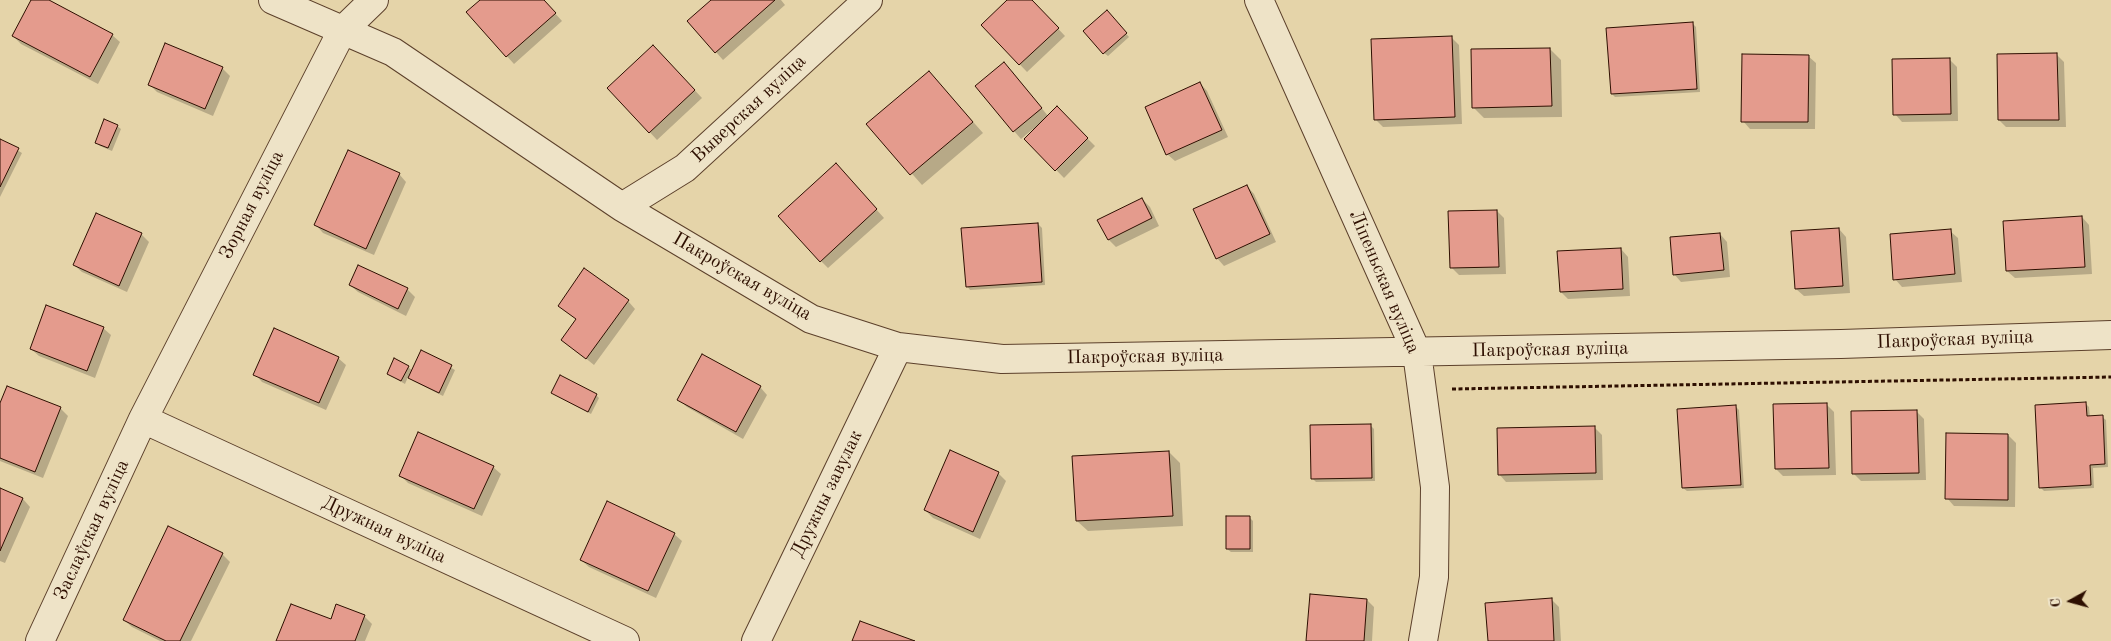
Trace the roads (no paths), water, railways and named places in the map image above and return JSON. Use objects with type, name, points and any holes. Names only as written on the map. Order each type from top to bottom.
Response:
[{"type":"street","name":"Пакроўская вуліца","points":[[273,0],[393,52],[622,207],[811,319],[898,347],[1002,358],[1417,353],[1841,344],[2111,335]]},
{"type":"street","name":"Зорная вуліца","points":[[143,419],[342,30],[374,0]]},
{"type":"street","name":"Выверская вуліца","points":[[622,207],[685,168],[868,0]]},
{"type":"street","name":"Ліпеньская вуліца","points":[[1259,0],[1417,353],[1435,487],[1434,577],[1423,641]]},
{"type":"street","name":"Дружны завулак","points":[[756,641],[898,347]]},
{"type":"street","name":"Заслаўская вуліца","points":[[40,641],[143,419]]},
{"type":"street","name":"Дружная вуліца","points":[[143,419],[625,641]]}]
